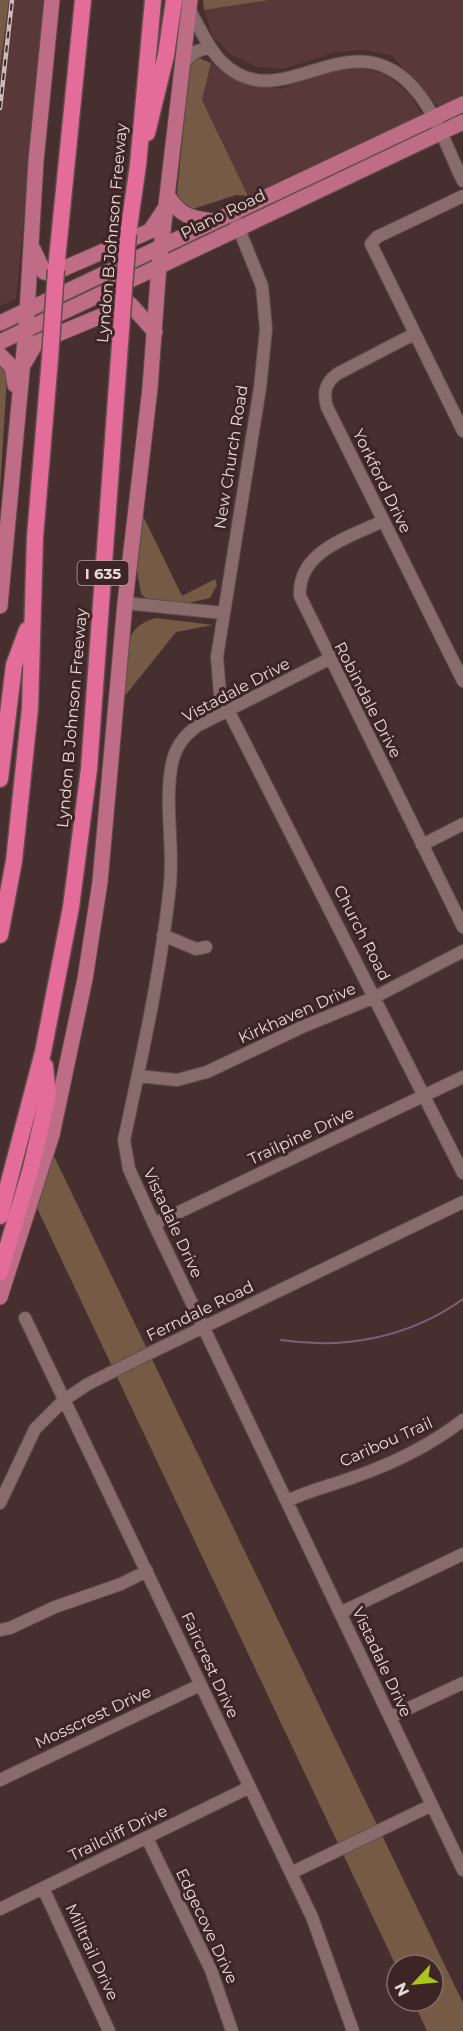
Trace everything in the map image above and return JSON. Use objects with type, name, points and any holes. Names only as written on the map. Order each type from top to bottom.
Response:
[{"type":"highway","points":[[0,935],[14,861],[30,708],[34,537],[56,270],[83,0]]},
{"type":"highway","name":"Lyndon B Johnson Freeway","points":[[0,1216],[43,1052],[70,907],[89,769],[128,234],[138,165],[153,0]]},
{"type":"highway","points":[[138,165],[157,100],[174,0]]},
{"type":"highway","points":[[0,778],[14,665],[32,618]]},
{"type":"highway","points":[[0,1272],[31,1168],[48,1095],[43,1052]]},
{"type":"main road","points":[[0,606],[26,329],[36,161],[52,0]]},
{"type":"main road","points":[[0,1298],[52,1135],[86,979],[100,882],[125,603],[155,332],[159,265],[190,5]]},
{"type":"main road","name":"Plano Road","points":[[0,342],[332,183],[437,125],[463,104]]},
{"type":"main road","name":"Plano Road","points":[[0,322],[352,155],[437,125],[463,122]]},
{"type":"main road","points":[[332,183],[334,175],[353,162],[352,155]]},
{"type":"main road","points":[[32,247],[44,272],[51,274],[150,231],[168,201]]},
{"type":"main road","points":[[168,201],[189,218],[213,221]]},
{"type":"main road","points":[[20,374],[30,350],[36,343],[130,304],[155,332]]},
{"type":"main road","points":[[0,355],[12,368],[18,403]]},
{"type":"street","points":[[190,5],[210,46],[220,60],[234,72],[248,78],[275,81],[344,61],[380,66],[398,74],[411,85],[437,125],[463,181]]},
{"type":"street","points":[[183,63],[195,52],[210,46]]},
{"type":"street","points":[[463,196],[377,237],[371,244],[463,431]]},
{"type":"street","name":"New Church Road","points":[[226,710],[220,694],[216,669],[260,387],[266,328],[262,286],[232,212]]},
{"type":"street","name":"Yorkford Drive","points":[[414,334],[337,374],[326,387],[324,396],[327,407],[463,681]]},
{"type":"street","name":"Robindale Drive","points":[[383,521],[309,561],[301,576],[300,596],[329,659],[463,927]]},
{"type":"street","points":[[125,603],[223,613]]},
{"type":"street","name":"Vistadale Drive","points":[[329,659],[226,710],[186,735],[177,746],[173,761],[168,819],[171,875],[163,935],[138,1076],[124,1140],[125,1155],[154,1224],[463,1870]]},
{"type":"street","name":"Church Road","points":[[226,710],[266,780],[463,1173]]},
{"type":"street","points":[[422,844],[463,824]]},
{"type":"street","points":[[163,935],[195,949],[206,947]]},
{"type":"street","name":"Kirkhaven Drive","points":[[138,1076],[177,1080],[198,1076],[302,1027],[375,997],[463,951]]},
{"type":"street","name":"Trailpine Drive","points":[[154,1224],[463,1077]]},
{"type":"street","name":"Ferndale Road","points":[[0,1503],[35,1429],[64,1400],[88,1384],[463,1202]]},
{"type":"street","name":"Faircrest Drive","points":[[25,1318],[291,1874],[323,1946],[353,2031]]},
{"type":"street","name":"Caribou Trail","points":[[287,1501],[312,1489],[367,1472],[438,1438],[463,1420]]},
{"type":"street","points":[[340,1612],[463,1554]]},
{"type":"street","points":[[0,1630],[10,1628],[76,1598],[121,1584],[147,1571]]},
{"type":"street","points":[[390,1717],[463,1683]]},
{"type":"street","name":"Mosscrest Drive","points":[[0,1780],[200,1685]]},
{"type":"street","name":"Trailcliff Drive","points":[[0,1909],[250,1787]]},
{"type":"street","points":[[291,1874],[432,1805]]},
{"type":"street","name":"Edgecove Drive","points":[[147,1838],[211,1970],[232,2031]]},
{"type":"street","name":"Milltrail Drive","points":[[43,1888],[109,2031]]},
{"type":"shaded area","points":[[0,0],[45,0],[16,299],[0,306]]},
{"type":"shaded area","points":[[0,0],[9,0],[0,67]]},
{"type":"shaded area","points":[[203,0],[270,0],[204,10]]},
{"type":"shaded area","points":[[270,0],[463,0],[463,95],[438,107],[391,55],[364,50],[336,52],[284,69],[257,67],[230,54],[213,37],[204,10]]},
{"type":"shaded area","points":[[199,58],[211,63],[202,100],[248,196],[236,195],[193,209],[180,200],[177,193],[190,65]]},
{"type":"shaded area","points":[[211,63],[237,81],[281,89],[328,72],[359,67],[387,75],[410,95],[422,115],[248,196],[202,100]]},
{"type":"shaded area","points":[[0,361],[7,376],[0,490]]},
{"type":"shaded area","points":[[143,516],[182,596],[215,579],[217,585],[210,598],[184,604],[147,599],[141,594],[136,565]]},
{"type":"shaded area","points":[[156,618],[213,625],[176,632],[124,697],[125,660],[130,638],[135,630],[144,623]]},
{"type":"shaded area","points":[[50,1148],[439,1953],[390,1953],[37,1208]]},
{"type":"shaded area","points":[[445,1966],[463,2003],[463,2031],[427,2031],[419,2013],[445,2013]]},
{"type":"waterway","points":[[281,1340],[329,1343],[376,1338],[421,1323],[463,1299]]},
{"type":"railway","points":[[0,108],[12,0]]}]
